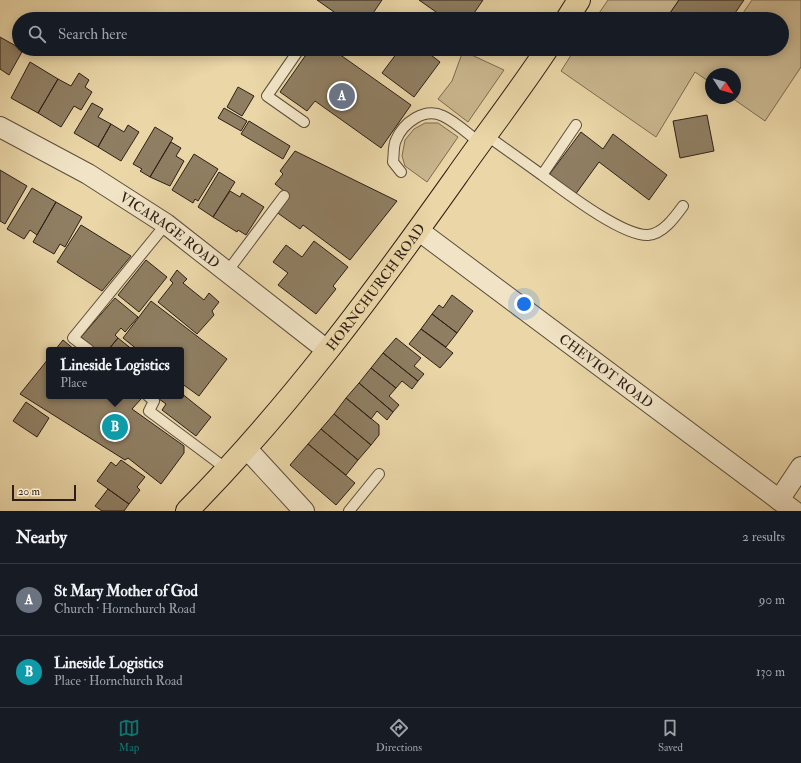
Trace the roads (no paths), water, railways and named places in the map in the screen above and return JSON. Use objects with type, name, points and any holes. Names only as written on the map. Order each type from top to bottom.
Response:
[{"type":"main road","points":[[571,12],[579,0]]},
{"type":"main road","name":"HORNCHURCH ROAD","points":[[187,511],[247,449],[328,352],[418,230],[542,56]]},
{"type":"street","name":"VICARAGE ROAD","points":[[0,126],[88,174],[166,224],[328,352]]},
{"type":"street","name":"CHEVIOT ROAD","points":[[418,230],[787,505]]},
{"type":"street","points":[[247,449],[304,511]]},
{"type":"street","points":[[787,505],[801,467]]},
{"type":"lane","points":[[294,56],[266,96],[304,122]]},
{"type":"lane","points":[[400,172],[393,162],[395,141],[404,127],[420,116],[430,113],[442,116],[483,139],[542,175],[578,202],[622,227],[640,234],[649,235],[666,226],[683,206]]},
{"type":"lane","points":[[542,175],[576,125]]},
{"type":"lane","points":[[227,272],[284,196]]},
{"type":"lane","points":[[85,347],[73,338],[166,224]]},
{"type":"lane","points":[[152,399],[154,401],[149,411],[228,470]]},
{"type":"lane","points":[[349,511],[379,474]]},
{"type":"place","name":"St Mary Mother of God","points":[[342,96]]},
{"type":"place","name":"Lineside Logistics","points":[[115,427]]}]
